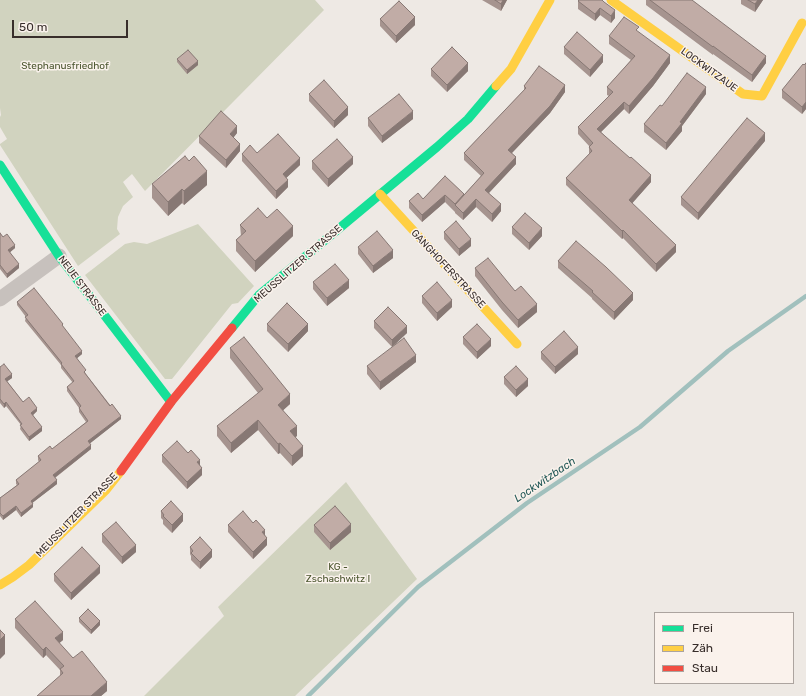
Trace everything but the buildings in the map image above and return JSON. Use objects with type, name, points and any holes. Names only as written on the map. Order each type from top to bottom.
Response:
[{"type":"street","name":"MEUSSLITZER STRASSE","points":[[0,585],[29,565],[106,490],[171,402],[259,295],[438,147],[468,119],[511,69],[550,0]]},
{"type":"street","name":"LOCKWITZAUE","points":[[611,0],[743,94],[762,96],[802,23]]},
{"type":"street","name":"NEUE STRASSE","points":[[0,165],[59,256],[171,402]]},
{"type":"street","name":"GANGHOFERSTRASSE","points":[[380,194],[517,344]]},
{"type":"street","points":[[0,299],[59,256]]},
{"type":"green space","name":"Stephanusfriedhof","points":[[0,0],[315,0],[324,10],[145,191],[132,174],[123,182],[133,197],[123,206],[118,217],[117,229],[120,234],[78,266],[0,145],[7,139],[0,127]]},
{"type":"green space","points":[[198,224],[254,286],[238,303],[232,304],[172,379],[165,379],[85,275],[125,244],[134,242],[147,244]]},
{"type":"green space","name":"KG - Zschachwitz I","points":[[346,482],[417,579],[295,696],[144,696],[224,616],[218,607]]},
{"type":"waterway","name":"Lockwitzbach","points":[[308,696],[418,587],[527,503],[640,427],[728,351],[806,296]]},
{"type":"traffic: fast","points":[[232,328],[259,295],[437,147],[468,119],[496,86]]},
{"type":"traffic: fast","points":[[0,165],[59,256],[171,402]]},
{"type":"traffic: slow","points":[[496,86],[511,69],[550,0]]},
{"type":"traffic: slow","points":[[611,0],[743,94],[762,96],[802,23]]},
{"type":"traffic: slow","points":[[380,194],[517,344]]},
{"type":"traffic: slow","points":[[0,585],[29,565],[106,490],[121,471]]},
{"type":"traffic: jam","points":[[121,471],[171,402],[232,328]]}]
